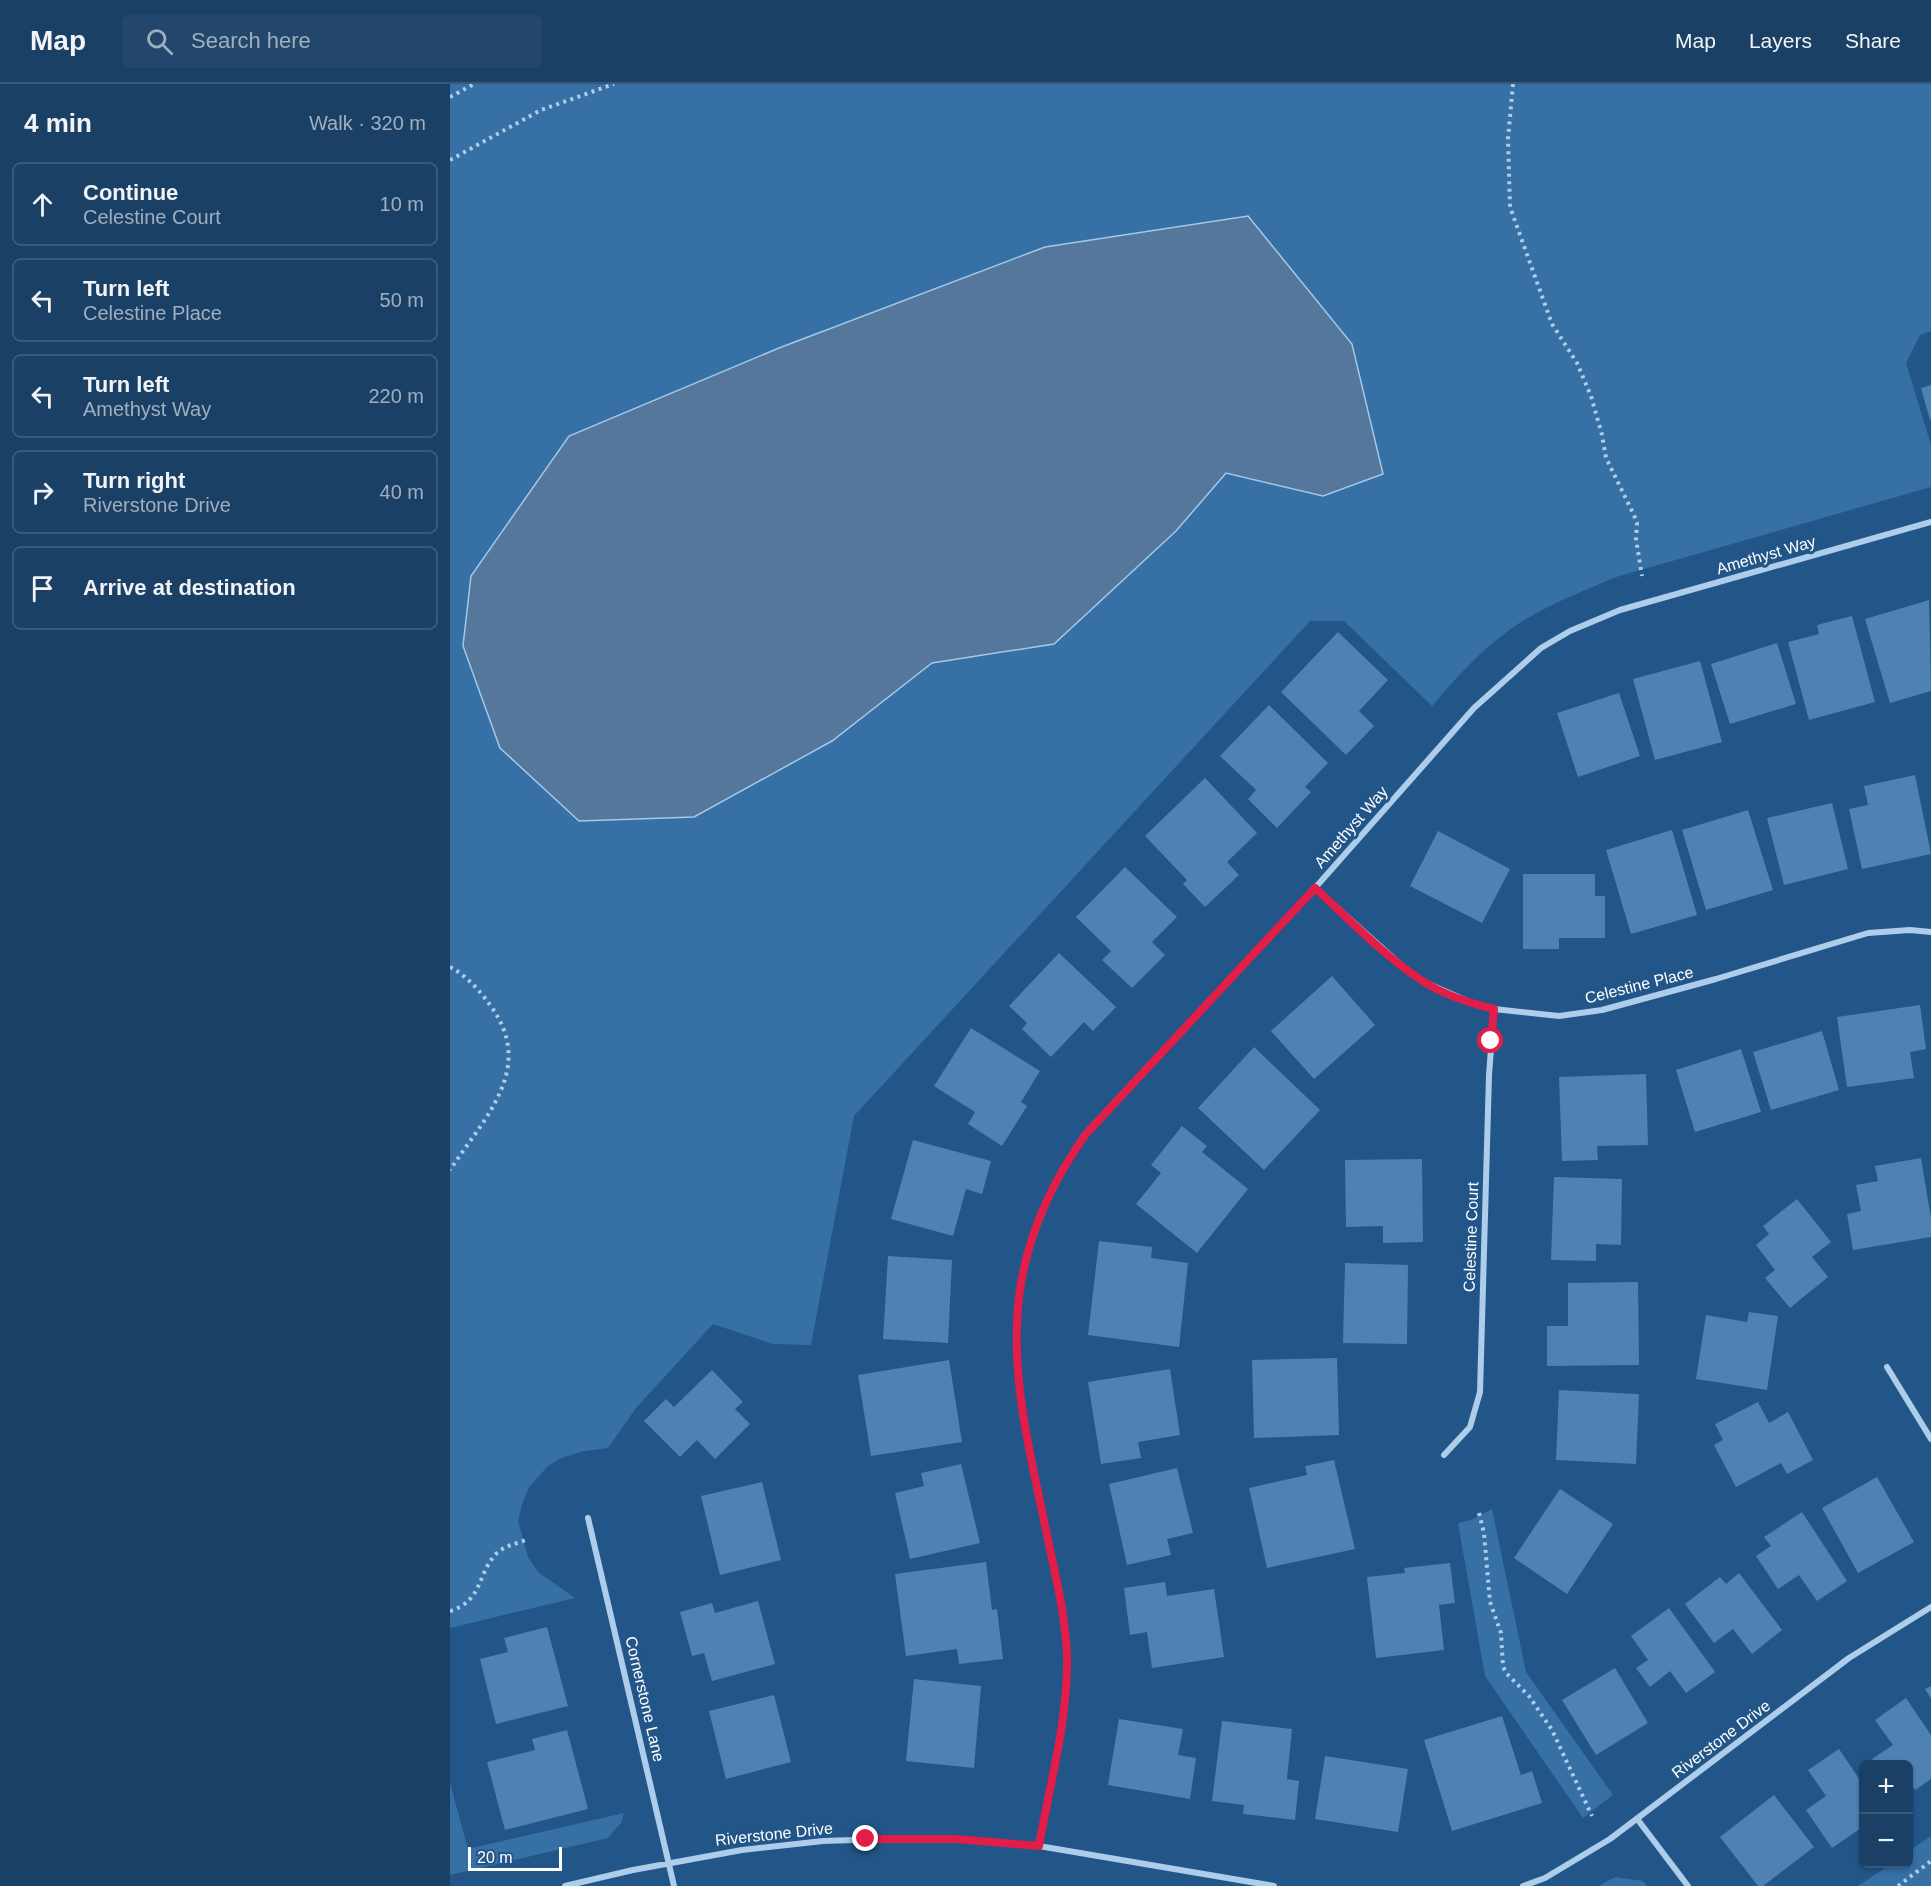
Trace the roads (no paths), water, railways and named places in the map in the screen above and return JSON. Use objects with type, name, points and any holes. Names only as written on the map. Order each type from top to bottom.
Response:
[{"type":"street","name":"Amethyst Way","points":[[1039,1846],[1061,1732],[1067,1656],[1056,1577],[1024,1420],[1017,1322],[1020,1294],[1035,1229],[1051,1190],[1068,1160],[1086,1134],[1315,888],[1474,708],[1541,648],[1570,632],[1620,610],[1931,522]]},
{"type":"street","name":"Celestine Place","points":[[1315,888],[1422,981],[1469,1002],[1494,1009],[1559,1016],[1602,1011],[1858,936],[1900,931],[1931,932]]},
{"type":"street","name":"Celestine Court","points":[[1444,1455],[1470,1428],[1480,1392],[1489,1075],[1494,1009]]},
{"type":"street","points":[[1887,1367],[1931,1438]]},
{"type":"street","name":"Cornerstone Lane","points":[[588,1518],[674,1886]]},
{"type":"street","name":"Riverstone Drive","points":[[1523,1886],[1545,1878],[1567,1866],[1638,1820],[1849,1658],[1931,1606]]},
{"type":"street","points":[[1638,1820],[1688,1886]]},
{"type":"street","name":"Riverstone Drive","points":[[565,1886],[704,1855],[824,1841],[946,1838],[1039,1846],[1274,1886]]}]
